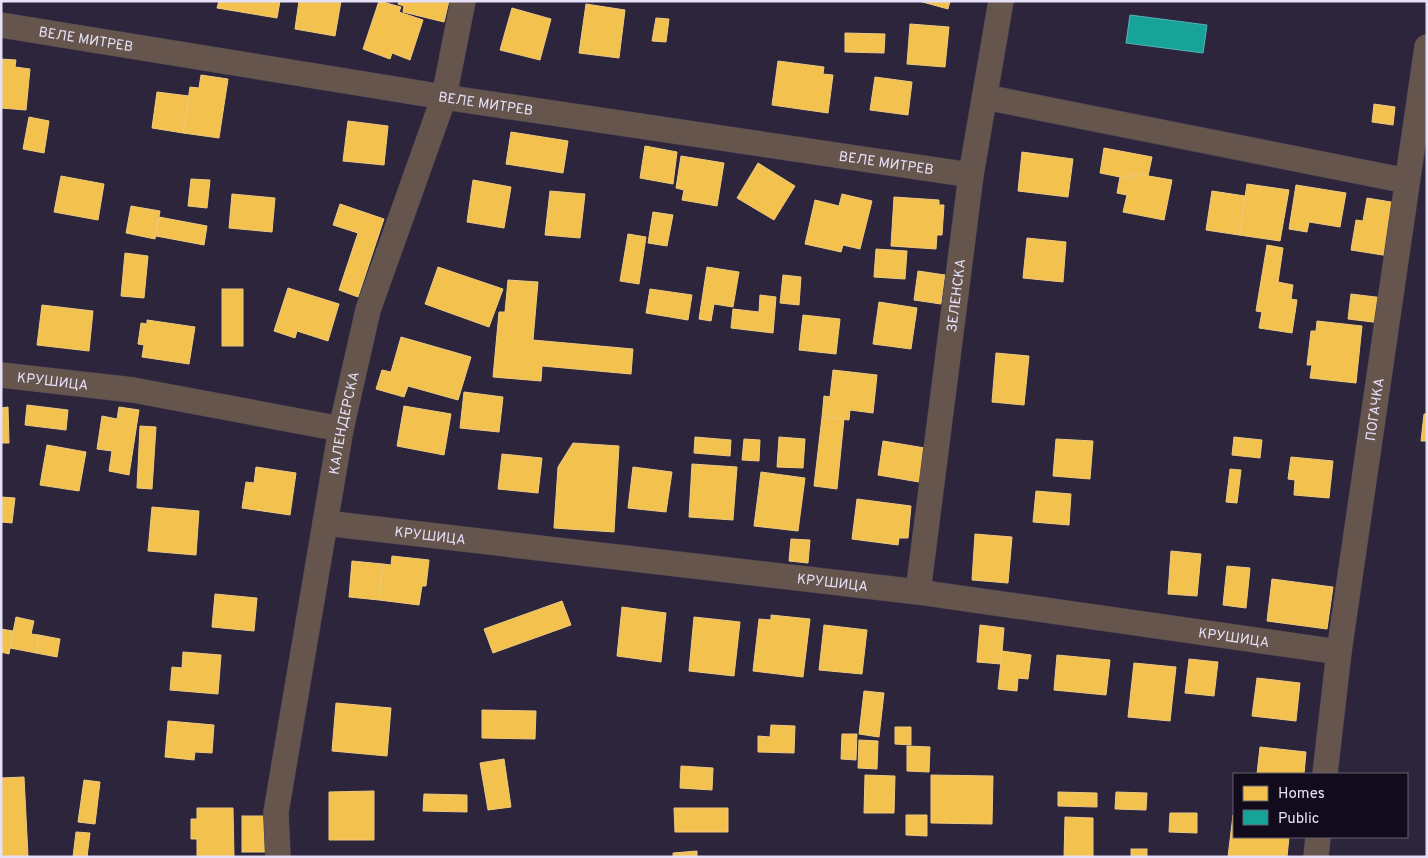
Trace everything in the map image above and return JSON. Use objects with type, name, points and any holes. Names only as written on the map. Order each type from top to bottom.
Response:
[{"type":"street","name":"КАЛЕНДЕРСКА","points":[[278,857],[276,812],[341,429],[368,310],[444,97],[462,1]]},
{"type":"street","name":"ЗЕЛЕНСКА","points":[[918,592],[971,175],[1001,1]]},
{"type":"street","name":"ВЕЛЕ МИТРЕВ","points":[[1,24],[444,97],[971,175]]},
{"type":"street","name":"ПОГАЧКА","points":[[1325,773],[1339,652],[1427,47]]},
{"type":"street","points":[[985,98],[1407,181]]},
{"type":"street","name":"КРУШИЦА","points":[[1,375],[133,390],[341,429]]},
{"type":"street","name":"КРУШИЦА","points":[[325,523],[918,592],[1339,652]]},
{"type":"street","points":[[1316,857],[1318,838]]},
{"type":"building: Homes","points":[[219,1],[280,1],[277,18],[217,8]]},
{"type":"building: Homes","points":[[299,1],[341,1],[335,36],[295,29]]},
{"type":"building: Homes","points":[[379,1],[401,7],[399,12],[423,20],[410,60],[392,53],[390,59],[363,49]]},
{"type":"building: Homes","points":[[399,1],[449,1],[444,22],[403,12],[404,6],[398,4]]},
{"type":"building: Homes","points":[[919,1],[950,1],[948,9]]},
{"type":"building: Homes","points":[[586,4],[625,10],[619,58],[579,53]]},
{"type":"building: Homes","points":[[512,8],[551,19],[540,60],[500,50]]},
{"type":"building: Homes","points":[[656,18],[669,19],[666,42],[652,41]]},
{"type":"building: Homes","points":[[910,24],[949,27],[945,67],[907,64]]},
{"type":"building: Homes","points":[[845,33],[885,34],[884,53],[845,52]]},
{"type":"building: Homes","points":[[1,59],[16,60],[15,67],[30,69],[26,110],[1,108]]},
{"type":"building: Homes","points":[[778,61],[824,67],[823,74],[833,75],[828,113],[772,105]]},
{"type":"building: Homes","points":[[201,75],[228,79],[219,138],[183,133],[190,87],[199,88]]},
{"type":"building: Homes","points":[[875,77],[912,82],[908,115],[870,110]]},
{"type":"building: Homes","points":[[157,92],[189,96],[183,133],[152,128]]},
{"type":"building: Homes","points":[[1374,104],[1395,107],[1393,125],[1372,122]]},
{"type":"building: Homes","points":[[29,117],[49,121],[44,153],[23,149]]},
{"type":"building: Homes","points":[[348,121],[388,126],[384,165],[343,161]]},
{"type":"building: Homes","points":[[511,132],[568,141],[563,173],[506,164]]},
{"type":"building: Homes","points":[[645,146],[677,152],[673,184],[640,178]]},
{"type":"building: Homes","points":[[1104,148],[1152,157],[1148,176],[1131,173],[1130,179],[1100,173]]},
{"type":"building: Homes","points":[[1022,152],[1073,159],[1068,197],[1018,191]]},
{"type":"building: Homes","points":[[681,156],[724,163],[717,206],[682,200],[684,190],[676,188]]},
{"type":"building: Homes","points":[[758,163],[795,186],[774,220],[737,198]]},
{"type":"building: Homes","points":[[1131,173],[1172,180],[1164,220],[1123,212],[1127,195],[1117,193],[1120,177],[1130,179]]},
{"type":"building: Homes","points":[[61,176],[104,184],[98,220],[54,212]]},
{"type":"building: Homes","points":[[191,179],[210,180],[207,208],[188,206]]},
{"type":"building: Homes","points":[[473,180],[511,187],[504,228],[467,222]]},
{"type":"building: Homes","points":[[1247,184],[1289,190],[1280,241],[1239,235]]},
{"type":"building: Homes","points":[[1296,185],[1346,193],[1340,227],[1309,222],[1307,232],[1289,229]]},
{"type":"building: Homes","points":[[550,191],[585,194],[580,238],[545,235]]},
{"type":"building: Homes","points":[[1212,191],[1245,196],[1239,235],[1206,230]]},
{"type":"building: Homes","points":[[232,194],[275,198],[272,232],[229,228]]},
{"type":"building: Homes","points":[[842,194],[872,201],[860,249],[843,245],[841,252],[805,244],[815,200],[839,206]]},
{"type":"building: Homes","points":[[894,197],[939,200],[939,205],[944,205],[942,235],[937,235],[936,249],[891,246]]},
{"type":"building: Homes","points":[[1367,198],[1397,203],[1389,256],[1351,250],[1356,220],[1363,221]]},
{"type":"building: Homes","points":[[340,204],[384,219],[358,297],[339,290],[358,233],[333,225]]},
{"type":"building: Homes","points":[[131,206],[160,211],[155,239],[126,233]]},
{"type":"building: Homes","points":[[653,212],[673,215],[667,246],[648,243]]},
{"type":"building: Homes","points":[[159,217],[207,226],[204,245],[156,236]]},
{"type":"building: Homes","points":[[628,234],[646,237],[639,284],[620,281]]},
{"type":"building: Homes","points":[[1027,238],[1066,242],[1063,282],[1023,278]]},
{"type":"building: Homes","points":[[1267,245],[1283,248],[1278,282],[1293,285],[1291,299],[1297,300],[1292,333],[1259,328],[1262,312],[1256,311]]},
{"type":"building: Homes","points":[[876,249],[907,251],[905,279],[874,277]]},
{"type":"building: Homes","points":[[125,253],[148,256],[144,298],[121,296]]},
{"type":"building: Homes","points":[[438,267],[503,289],[489,327],[425,304]]},
{"type":"building: Homes","points":[[707,267],[739,272],[733,307],[714,304],[711,321],[699,319]]},
{"type":"building: Homes","points":[[918,271],[945,275],[941,304],[914,300]]},
{"type":"building: Homes","points":[[783,275],[801,277],[799,305],[780,303]]},
{"type":"building: Homes","points":[[508,280],[538,282],[533,340],[633,349],[631,374],[542,366],[541,381],[493,377],[499,312],[505,312]]},
{"type":"building: Homes","points":[[288,288],[339,304],[328,341],[297,331],[295,338],[274,331]]},
{"type":"building: Homes","points":[[222,289],[243,289],[243,346],[222,346]]},
{"type":"building: Homes","points":[[650,289],[692,295],[688,320],[646,313]]},
{"type":"building: Homes","points":[[1351,294],[1384,298],[1381,323],[1348,319]]},
{"type":"building: Homes","points":[[760,295],[776,297],[773,333],[731,328],[733,309],[759,312]]},
{"type":"building: Homes","points":[[879,302],[917,308],[911,349],[873,344]]},
{"type":"building: Homes","points":[[42,305],[93,311],[89,351],[37,345]]},
{"type":"building: Homes","points":[[803,315],[840,319],[836,354],[799,350]]},
{"type":"building: Homes","points":[[147,320],[195,327],[189,364],[142,357],[144,345],[138,344],[141,323],[147,324]]},
{"type":"building: Homes","points":[[1317,321],[1362,326],[1356,383],[1310,378],[1312,365],[1307,365],[1311,331],[1316,331]]},
{"type":"building: Homes","points":[[401,337],[471,357],[458,400],[408,386],[404,397],[376,389],[382,370],[391,372]]},
{"type":"building: Homes","points":[[996,353],[1029,356],[1024,405],[992,402]]},
{"type":"building: Homes","points":[[833,370],[877,375],[873,413],[850,410],[849,420],[822,417],[824,396],[830,397]]},
{"type":"building: Homes","points":[[464,392],[503,397],[499,432],[460,428]]},
{"type":"building: Homes","points":[[27,405],[68,410],[66,430],[25,425]]},
{"type":"building: Homes","points":[[404,406],[451,414],[444,455],[397,446]]},
{"type":"building: Homes","points":[[8,407],[9,443],[1,443],[1,408]]},
{"type":"building: Homes","points":[[119,407],[139,410],[129,475],[109,471],[112,451],[97,449],[102,416],[117,419]]},
{"type":"building: Homes","points":[[1424,414],[1427,414],[1427,441],[1421,441]]},
{"type":"building: Homes","points":[[822,417],[844,419],[837,489],[814,486]]},
{"type":"building: Homes","points":[[140,426],[156,427],[152,489],[137,488]]},
{"type":"building: Homes","points":[[695,437],[731,440],[730,456],[694,453]]},
{"type":"building: Homes","points":[[779,437],[805,439],[803,468],[777,467]]},
{"type":"building: Homes","points":[[1234,437],[1262,440],[1260,458],[1232,455]]},
{"type":"building: Homes","points":[[744,439],[760,440],[759,461],[742,460]]},
{"type":"building: Homes","points":[[1056,439],[1093,441],[1090,479],[1053,476]]},
{"type":"building: Homes","points":[[883,441],[925,448],[919,482],[878,475]]},
{"type":"building: Homes","points":[[573,443],[619,446],[614,532],[554,528],[558,467]]},
{"type":"building: Homes","points":[[47,445],[86,452],[79,491],[40,485]]},
{"type":"building: Homes","points":[[502,454],[542,458],[538,493],[498,489]]},
{"type":"building: Homes","points":[[1291,457],[1333,461],[1329,498],[1294,495],[1295,480],[1288,479]]},
{"type":"building: Homes","points":[[692,464],[737,467],[733,520],[689,517]]},
{"type":"building: Homes","points":[[256,467],[296,473],[290,515],[242,508],[246,482],[254,483]]},
{"type":"building: Homes","points":[[633,467],[672,472],[666,512],[628,508]]},
{"type":"building: Homes","points":[[1230,469],[1241,470],[1237,503],[1226,502]]},
{"type":"building: Homes","points":[[761,472],[805,478],[798,531],[754,526]]},
{"type":"building: Homes","points":[[1036,491],[1071,494],[1069,525],[1033,522]]},
{"type":"building: Homes","points":[[1,497],[15,498],[12,523],[1,522]]},
{"type":"building: Homes","points":[[857,499],[911,506],[908,538],[899,538],[898,545],[852,539]]},
{"type":"building: Homes","points":[[152,507],[199,511],[196,555],[148,551]]},
{"type":"building: Homes","points":[[975,534],[1012,537],[1008,583],[972,580]]},
{"type":"building: Homes","points":[[791,539],[810,540],[808,563],[789,561]]},
{"type":"building: Homes","points":[[1171,551],[1201,554],[1197,596],[1168,594]]},
{"type":"building: Homes","points":[[392,556],[429,560],[426,586],[422,586],[419,605],[379,600],[383,564],[391,565]]},
{"type":"building: Homes","points":[[352,561],[383,564],[379,600],[349,597]]},
{"type":"building: Homes","points":[[1227,566],[1250,568],[1246,608],[1223,605]]},
{"type":"building: Homes","points":[[1272,579],[1333,587],[1327,629],[1267,621]]},
{"type":"building: Homes","points":[[215,594],[257,598],[254,631],[212,627]]},
{"type":"building: Homes","points":[[562,601],[571,625],[493,653],[484,629]]},
{"type":"building: Homes","points":[[622,607],[666,613],[661,662],[617,656]]},
{"type":"building: Homes","points":[[771,615],[810,619],[803,677],[753,671],[759,619],[771,620]]},
{"type":"building: Homes","points":[[16,617],[34,621],[31,634],[39,635],[36,653],[10,648]]},
{"type":"building: Homes","points":[[694,617],[740,622],[734,676],[689,671]]},
{"type":"building: Homes","points":[[824,625],[867,630],[862,674],[819,670]]},
{"type":"building: Homes","points":[[980,625],[1004,628],[1001,664],[977,662]]},
{"type":"building: Homes","points":[[1,629],[13,631],[9,654],[1,652]]},
{"type":"building: Homes","points":[[39,635],[60,639],[57,657],[36,653]]},
{"type":"building: Homes","points":[[1002,651],[1031,655],[1028,679],[1018,678],[1017,691],[998,689]]},
{"type":"building: Homes","points":[[183,652],[221,655],[218,694],[170,690],[172,667],[182,668]]},
{"type":"building: Homes","points":[[1057,655],[1110,660],[1106,695],[1054,690]]},
{"type":"building: Homes","points":[[1189,659],[1218,662],[1214,696],[1185,693]]},
{"type":"building: Homes","points":[[1134,663],[1176,667],[1170,721],[1128,717]]},
{"type":"building: Homes","points":[[1257,678],[1300,683],[1296,721],[1252,716]]},
{"type":"building: Homes","points":[[864,691],[884,693],[879,737],[859,734]]},
{"type":"building: Homes","points":[[336,703],[391,708],[387,756],[332,751]]},
{"type":"building: Homes","points":[[482,710],[536,711],[535,739],[482,738]]},
{"type":"building: Homes","points":[[168,721],[214,725],[212,753],[195,752],[194,760],[165,757]]},
{"type":"building: Homes","points":[[771,725],[795,726],[794,753],[758,752],[758,736],[770,737]]},
{"type":"building: Homes","points":[[895,727],[911,727],[911,745],[895,744]]},
{"type":"building: Homes","points":[[842,734],[857,734],[856,760],[841,759]]},
{"type":"building: Homes","points":[[859,740],[878,741],[877,769],[858,768]]},
{"type":"building: Homes","points":[[907,746],[930,747],[929,772],[907,771]]},
{"type":"building: Homes","points":[[1260,747],[1306,752],[1304,773],[1257,773]]},
{"type":"building: Homes","points":[[504,759],[511,807],[488,810],[480,763]]},
{"type":"building: Homes","points":[[681,766],[713,768],[712,790],[680,788]]},
{"type":"building: Homes","points":[[865,775],[895,776],[894,813],[864,813]]},
{"type":"building: Homes","points":[[931,775],[993,776],[992,824],[931,823]]},
{"type":"building: Homes","points":[[24,777],[28,856],[1,857],[1,778]]},
{"type":"building: Homes","points":[[84,780],[100,782],[95,824],[78,822]]},
{"type":"building: Homes","points":[[374,791],[374,840],[329,840],[329,792]]},
{"type":"building: Homes","points":[[1058,792],[1097,793],[1097,807],[1058,806]]},
{"type":"building: Homes","points":[[1116,792],[1147,793],[1146,810],[1115,809]]},
{"type":"building: Homes","points":[[424,794],[467,795],[467,812],[423,811]]},
{"type":"building: Homes","points":[[197,808],[233,808],[234,857],[197,857],[197,839],[191,839],[191,819],[197,819]]},
{"type":"building: Homes","points":[[674,808],[728,808],[728,832],[675,832]]},
{"type":"building: Homes","points":[[1170,813],[1197,813],[1197,833],[1169,832]]},
{"type":"building: Homes","points":[[906,815],[927,815],[927,836],[906,835]]},
{"type":"building: Homes","points":[[1233,815],[1233,838],[1289,838],[1287,857],[1228,857]]},
{"type":"building: Homes","points":[[242,816],[270,816],[270,852],[242,852]]},
{"type":"building: Homes","points":[[1065,817],[1093,818],[1093,857],[1064,857]]},
{"type":"building: Homes","points":[[76,832],[90,833],[87,857],[73,857]]},
{"type":"building: Homes","points":[[1131,849],[1147,849],[1147,857],[1131,857]]},
{"type":"building: Homes","points":[[697,851],[697,857],[673,857],[673,853]]},
{"type":"building: Public","points":[[1130,15],[1207,25],[1203,53],[1126,43]]}]
